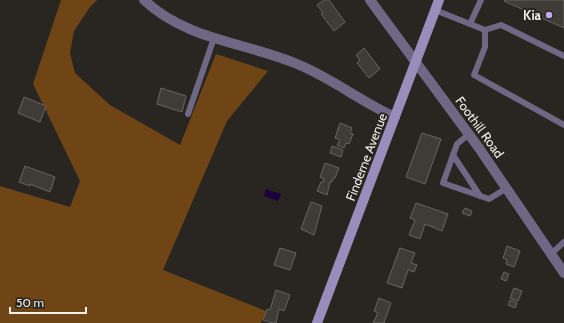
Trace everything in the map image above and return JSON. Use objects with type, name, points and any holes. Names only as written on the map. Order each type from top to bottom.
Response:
[{"type":"main road","name":"Finderne Avenue","points":[[317,323],[439,0]]},
{"type":"street","points":[[144,0],[182,27],[295,63],[317,73],[375,108],[395,117]]},
{"type":"street","name":"Foothill Road","points":[[370,0],[469,134],[564,273]]},
{"type":"lane","points":[[470,24],[481,0]]},
{"type":"lane","points":[[435,10],[485,30],[501,26],[564,56]]},
{"type":"lane","points":[[485,30],[485,47],[474,75],[564,125]]},
{"type":"lane","points":[[188,114],[214,38]]},
{"type":"lane","points":[[469,134],[457,144],[443,183],[489,199],[507,188]]},
{"type":"lane","points":[[453,155],[480,196]]},
{"type":"lane","points":[[551,254],[564,242]]},
{"type":"shaded area","points":[[61,0],[97,0],[90,7],[74,31],[70,53],[75,73],[110,105],[180,145],[216,54],[268,71],[227,121],[163,270],[266,311],[261,323],[0,323],[0,186],[70,207],[80,181],[33,84]]},
{"type":"shaded area","points":[[266,189],[281,194],[278,201],[264,196]]},
{"type":"building","points":[[324,0],[329,0],[345,22],[334,31],[321,14],[323,13],[317,5]]},
{"type":"building","name":"Kia","points":[[564,0],[564,28],[504,1]]},
{"type":"building","points":[[364,48],[380,69],[369,78],[357,63],[360,60],[356,55]]},
{"type":"building","points":[[161,88],[186,96],[182,112],[157,104]]},
{"type":"building","points":[[24,97],[46,106],[40,122],[18,113]]},
{"type":"building","points":[[340,123],[352,128],[350,133],[353,134],[349,144],[346,143],[344,148],[337,145],[340,140],[335,138]]},
{"type":"building","points":[[422,133],[441,139],[425,184],[406,177]]},
{"type":"building","points":[[332,146],[343,150],[341,157],[330,153]]},
{"type":"building","points":[[325,163],[339,168],[335,178],[333,178],[332,182],[330,182],[327,195],[317,191],[324,179],[320,177]]},
{"type":"building","points":[[25,166],[55,177],[50,192],[30,184],[30,186],[19,182]]},
{"type":"building","points":[[311,202],[322,206],[314,235],[301,229]]},
{"type":"building","points":[[416,203],[448,214],[442,231],[425,224],[420,239],[409,235],[415,220],[410,218]]},
{"type":"building","points":[[465,208],[472,211],[470,216],[462,213]]},
{"type":"building","points":[[507,246],[520,251],[514,267],[506,264],[507,260],[503,258]]},
{"type":"building","points":[[280,248],[296,253],[290,270],[274,265]]},
{"type":"building","points":[[400,248],[415,253],[411,263],[417,265],[414,272],[408,270],[402,288],[387,283]]},
{"type":"building","points":[[504,272],[509,274],[506,281],[501,279]]},
{"type":"building","points":[[514,288],[522,291],[518,301],[510,298]]},
{"type":"building","points":[[276,290],[290,295],[284,311],[279,309],[276,323],[273,323],[263,320],[267,309],[270,310]]},
{"type":"building","points":[[379,298],[391,303],[384,323],[373,323],[378,313],[374,311]]},
{"type":"building","points":[[510,300],[517,303],[515,308],[508,305]]},
{"type":"place","name":"Kia","points":[[549,15]]}]
